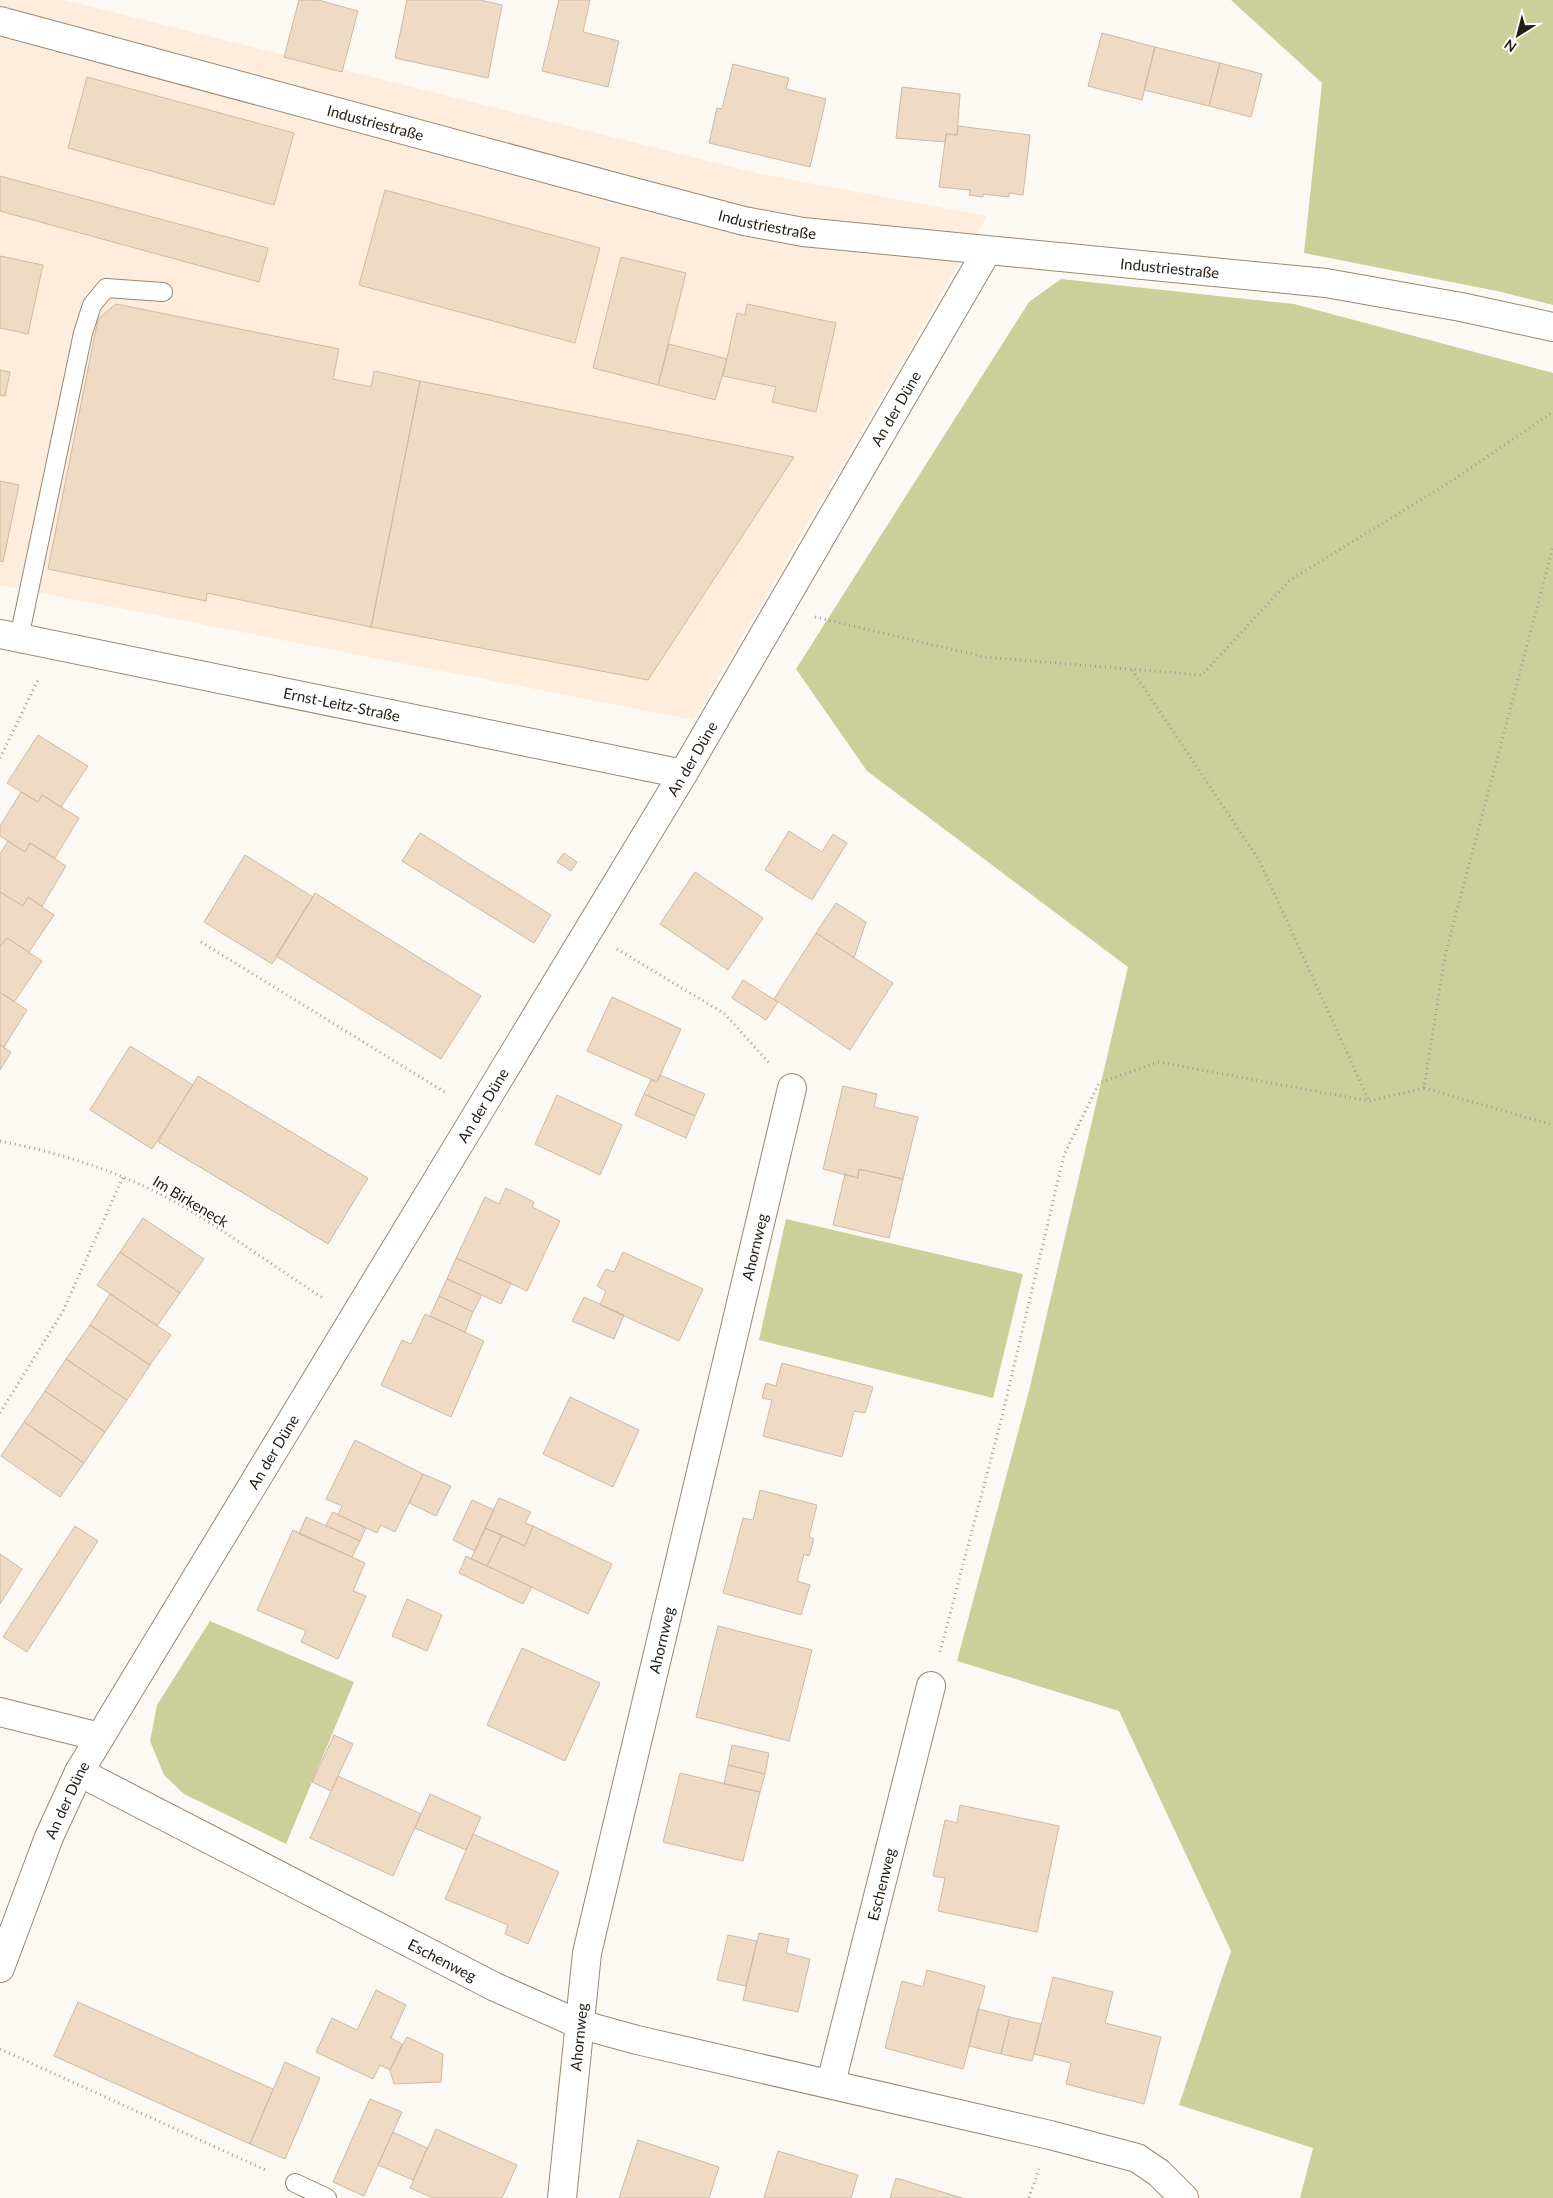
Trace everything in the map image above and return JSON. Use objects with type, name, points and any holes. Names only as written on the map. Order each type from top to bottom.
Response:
[{"type":"street","name":"Industriestraße","points":[[0,21],[744,220],[823,235],[1326,283],[1461,307],[1553,327]]},
{"type":"street","name":"An der Düne","points":[[0,1968],[48,1837],[79,1772],[683,774],[987,251]]},
{"type":"street","name":"Ernst-Leitz-Straße","points":[[10,636],[683,774]]},
{"type":"street","name":"Ahornweg","points":[[562,2198],[587,1953],[792,1088]]},
{"type":"street","name":"Eschenweg","points":[[831,2083],[931,1686]]},
{"type":"street","points":[[0,1712],[100,1737]]},
{"type":"street","name":"Eschenweg","points":[[79,1772],[495,1987],[579,2024],[637,2040],[831,2083],[1050,2135],[1137,2158],[1159,2174],[1184,2198]]},
{"type":"lane","points":[[10,636],[83,333],[92,305],[106,288],[163,292]]},
{"type":"lane","points":[[295,2183],[327,2198]]},
{"type":"path","points":[[778,608],[984,657],[1202,675],[1290,580],[1450,482],[1553,412]]},
{"type":"path","points":[[1424,1088],[1445,956],[1553,547]]},
{"type":"path","points":[[0,758],[54,646]]},
{"type":"path","points":[[1132,669],[1259,860],[1369,1101]]},
{"type":"path","points":[[587,931],[725,1014],[792,1088]]},
{"type":"path","points":[[201,942],[478,1112]]},
{"type":"path","points":[[931,1686],[1001,1421],[1064,1155],[1099,1083],[1158,1062],[1369,1101],[1424,1088],[1553,1125]]},
{"type":"path","name":"Im Birkeneck","points":[[0,1141],[51,1152],[123,1177],[173,1201],[353,1317]]},
{"type":"path","points":[[0,1413],[63,1310],[123,1177]]},
{"type":"path","points":[[0,2049],[295,2183]]},
{"type":"shaded area","points":[[0,0],[65,0],[761,174],[987,216],[694,720],[0,585]]},
{"type":"green space","points":[[1231,0],[1553,0],[1553,305],[1497,291],[1304,253],[1322,83]]},
{"type":"green space","points":[[1061,279],[1294,304],[1553,373],[1553,2198],[1300,2198],[1313,2148],[1179,2105],[1231,1951],[1119,1711],[957,1661],[1029,1391],[1128,967],[867,771],[796,669],[1029,302]]},
{"type":"green space","points":[[786,1219],[1023,1274],[993,1398],[759,1340]]},
{"type":"green space","points":[[210,1621],[354,1682],[286,1844],[184,1794],[164,1775],[150,1741],[157,1705]]},
{"type":"building","points":[[299,0],[318,0],[358,11],[342,72],[284,57]]},
{"type":"building","points":[[407,0],[480,0],[502,5],[488,78],[395,58]]},
{"type":"building","points":[[559,0],[590,0],[583,32],[619,41],[608,87],[542,71]]},
{"type":"building","points":[[1102,33],[1155,47],[1142,100],[1088,86]]},
{"type":"building","points":[[1155,47],[1220,63],[1209,106],[1144,90]]},
{"type":"building","points":[[1220,63],[1262,74],[1251,117],[1209,106]]},
{"type":"building","points":[[733,64],[789,78],[786,89],[826,99],[810,167],[709,143],[717,108],[722,109]]},
{"type":"building","points":[[87,77],[294,133],[274,205],[68,148]]},
{"type":"building","points":[[902,87],[960,94],[957,135],[946,134],[945,142],[896,138]]},
{"type":"building","points":[[958,126],[1030,135],[1023,195],[1009,193],[1009,197],[983,194],[983,197],[969,195],[970,190],[939,187],[946,134],[957,135]]},
{"type":"building","points":[[0,176],[268,248],[259,282],[0,211]]},
{"type":"building","points":[[385,190],[600,248],[575,343],[359,285]]},
{"type":"building","points":[[0,256],[43,265],[28,334],[0,328]]},
{"type":"building","points":[[621,257],[686,273],[658,385],[593,368]]},
{"type":"building","points":[[116,304],[339,349],[333,379],[371,387],[374,371],[420,381],[371,627],[207,593],[206,601],[48,569],[98,319]]},
{"type":"building","points":[[747,304],[836,323],[816,412],[772,402],[776,387],[723,376],[737,313],[745,315]]},
{"type":"building","points":[[669,344],[727,359],[715,400],[658,385]]},
{"type":"building","points":[[0,370],[10,372],[5,396],[0,395]]},
{"type":"building","points":[[420,381],[794,457],[648,680],[371,627]]},
{"type":"building","points":[[0,481],[19,485],[3,562],[0,561]]},
{"type":"building","points":[[38,735],[88,766],[61,807],[42,795],[38,802],[7,783]]},
{"type":"building","points":[[21,792],[38,802],[42,795],[79,818],[55,858],[30,843],[25,852],[0,836],[0,826]]},
{"type":"building","points":[[789,831],[822,852],[833,834],[847,843],[812,900],[765,870]]},
{"type":"building","points":[[420,833],[551,915],[534,943],[402,861]]},
{"type":"building","points":[[8,841],[25,852],[30,843],[66,866],[42,906],[28,897],[23,906],[0,892],[0,854]]},
{"type":"building","points":[[564,853],[577,862],[571,871],[557,862]]},
{"type":"building","points":[[245,855],[313,897],[272,964],[204,922]]},
{"type":"building","points":[[695,872],[763,918],[728,970],[660,924]]},
{"type":"building","points":[[0,892],[23,906],[28,897],[54,915],[29,952],[7,938],[0,946]]},
{"type":"building","points":[[315,893],[481,996],[441,1059],[276,956]]},
{"type":"building","points":[[836,903],[866,922],[854,958],[816,933]]},
{"type":"building","points":[[816,933],[893,983],[850,1050],[774,999]]},
{"type":"building","points":[[7,938],[42,961],[14,1002],[0,992],[0,946]]},
{"type":"building","points":[[743,980],[778,1002],[766,1020],[732,998]]},
{"type":"building","points":[[0,992],[27,1010],[4,1047],[0,1045]]},
{"type":"building","points":[[612,997],[681,1029],[657,1082],[587,1051]]},
{"type":"building","points":[[0,1045],[11,1052],[0,1070]]},
{"type":"building","points":[[130,1046],[193,1085],[152,1149],[90,1110]]},
{"type":"building","points":[[660,1075],[705,1094],[695,1116],[644,1094],[651,1080],[657,1082]]},
{"type":"building","points":[[198,1076],[368,1178],[328,1244],[158,1142]]},
{"type":"building","points":[[843,1086],[877,1094],[874,1107],[918,1117],[903,1179],[859,1169],[858,1178],[823,1169]]},
{"type":"building","points":[[644,1094],[695,1116],[686,1138],[635,1115]]},
{"type":"building","points":[[557,1095],[622,1125],[600,1175],[535,1144]]},
{"type":"building","points":[[859,1169],[903,1179],[889,1238],[833,1225],[845,1174],[858,1178]]},
{"type":"building","points":[[506,1188],[534,1202],[532,1207],[560,1221],[527,1291],[456,1258],[485,1197],[499,1204]]},
{"type":"building","points":[[143,1218],[204,1259],[180,1293],[120,1252]]},
{"type":"building","points":[[120,1252],[180,1293],[157,1326],[97,1285]]},
{"type":"building","points":[[623,1252],[703,1289],[679,1341],[600,1305],[606,1291],[597,1286],[606,1269],[614,1272]]},
{"type":"building","points":[[456,1258],[511,1283],[501,1304],[447,1279]]},
{"type":"building","points":[[447,1279],[482,1295],[473,1312],[439,1296]]},
{"type":"building","points":[[110,1294],[171,1335],[150,1365],[90,1325]]},
{"type":"building","points":[[439,1296],[473,1312],[465,1332],[430,1316]]},
{"type":"building","points":[[584,1297],[624,1315],[614,1339],[572,1321]]},
{"type":"building","points":[[425,1314],[484,1341],[451,1417],[381,1385],[402,1340],[411,1344]]},
{"type":"building","points":[[90,1325],[150,1365],[127,1400],[66,1359]]},
{"type":"building","points":[[66,1359],[127,1400],[105,1432],[45,1391]]},
{"type":"building","points":[[782,1363],[873,1387],[865,1413],[854,1411],[842,1457],[763,1436],[772,1400],[762,1398],[766,1383],[776,1386]]},
{"type":"building","points":[[45,1391],[105,1432],[84,1463],[24,1422]]},
{"type":"building","points":[[570,1397],[639,1430],[613,1487],[543,1454]]},
{"type":"building","points":[[24,1422],[84,1463],[60,1497],[1,1456]]},
{"type":"building","points":[[355,1440],[423,1474],[395,1532],[381,1525],[377,1533],[338,1515],[342,1506],[326,1499]]},
{"type":"building","points":[[423,1474],[451,1486],[436,1516],[409,1503]]},
{"type":"building","points":[[760,1490],[817,1505],[809,1537],[814,1539],[809,1556],[804,1554],[797,1581],[810,1585],[801,1615],[723,1593],[743,1518],[753,1520]]},
{"type":"building","points":[[499,1498],[531,1512],[525,1523],[533,1526],[525,1546],[485,1528]]},
{"type":"building","points":[[472,1500],[494,1510],[475,1551],[453,1540]]},
{"type":"building","points":[[333,1512],[366,1528],[360,1541],[326,1525]]},
{"type":"building","points":[[306,1517],[360,1541],[352,1557],[299,1534]]},
{"type":"building","points":[[75,1526],[98,1541],[27,1652],[3,1637]]},
{"type":"building","points":[[533,1526],[612,1564],[588,1614],[487,1566],[502,1535],[525,1546]]},
{"type":"building","points":[[485,1528],[502,1535],[487,1566],[471,1559]]},
{"type":"building","points":[[293,1530],[365,1563],[353,1591],[366,1596],[338,1659],[301,1642],[306,1631],[257,1610]]},
{"type":"building","points":[[0,1554],[22,1569],[0,1604]]},
{"type":"building","points":[[466,1556],[532,1587],[523,1604],[459,1573]]},
{"type":"building","points":[[407,1599],[442,1615],[427,1651],[392,1636]]},
{"type":"building","points":[[718,1626],[812,1650],[789,1741],[696,1717]]},
{"type":"building","points":[[522,1648],[600,1683],[565,1761],[487,1725]]},
{"type":"building","points":[[334,1735],[353,1744],[331,1791],[312,1782]]},
{"type":"building","points":[[732,1745],[769,1753],[765,1774],[728,1765]]},
{"type":"building","points":[[728,1765],[765,1774],[760,1792],[724,1784]]},
{"type":"building","points":[[680,1773],[760,1792],[743,1861],[663,1842]]},
{"type":"building","points":[[338,1776],[421,1814],[393,1876],[310,1838]]},
{"type":"building","points":[[430,1794],[481,1817],[466,1850],[415,1828]]},
{"type":"building","points":[[960,1805],[1059,1826],[1037,1932],[938,1911],[945,1878],[933,1876],[945,1820],[957,1823]]},
{"type":"building","points":[[473,1834],[559,1872],[528,1944],[505,1934],[508,1925],[445,1899]]},
{"type":"building","points":[[759,1933],[789,1939],[786,1953],[810,1959],[798,2012],[743,2000]]},
{"type":"building","points":[[728,1935],[757,1941],[746,1986],[717,1980]]},
{"type":"building","points":[[927,1970],[985,1986],[963,2069],[885,2048],[902,1981],[923,1987]]},
{"type":"building","points":[[1053,1977],[1113,1992],[1105,2023],[1161,2037],[1144,2104],[1066,2084],[1071,2063],[1034,2054]]},
{"type":"building","points":[[376,1990],[406,2005],[391,2038],[402,2044],[390,2070],[380,2065],[373,2079],[316,2052],[332,2018],[357,2030]]},
{"type":"building","points":[[78,2002],[273,2089],[250,2144],[54,2056]]},
{"type":"building","points":[[978,2009],[1010,2017],[1001,2054],[969,2046]]},
{"type":"building","points":[[1010,2017],[1041,2024],[1032,2061],[1001,2054]]},
{"type":"building","points":[[407,2037],[443,2054],[441,2082],[394,2084],[390,2070]]},
{"type":"building","points":[[285,2062],[320,2078],[285,2159],[250,2144]]},
{"type":"building","points":[[370,2099],[402,2112],[364,2196],[333,2182]]},
{"type":"building","points":[[436,2129],[517,2165],[502,2198],[433,2198],[410,2188]]},
{"type":"building","points":[[393,2132],[427,2148],[413,2180],[378,2165]]},
{"type":"building","points":[[638,2140],[719,2167],[709,2198],[619,2198]]},
{"type":"building","points":[[778,2151],[858,2175],[851,2198],[764,2198]]},
{"type":"building","points":[[896,2178],[962,2198],[890,2198]]}]
